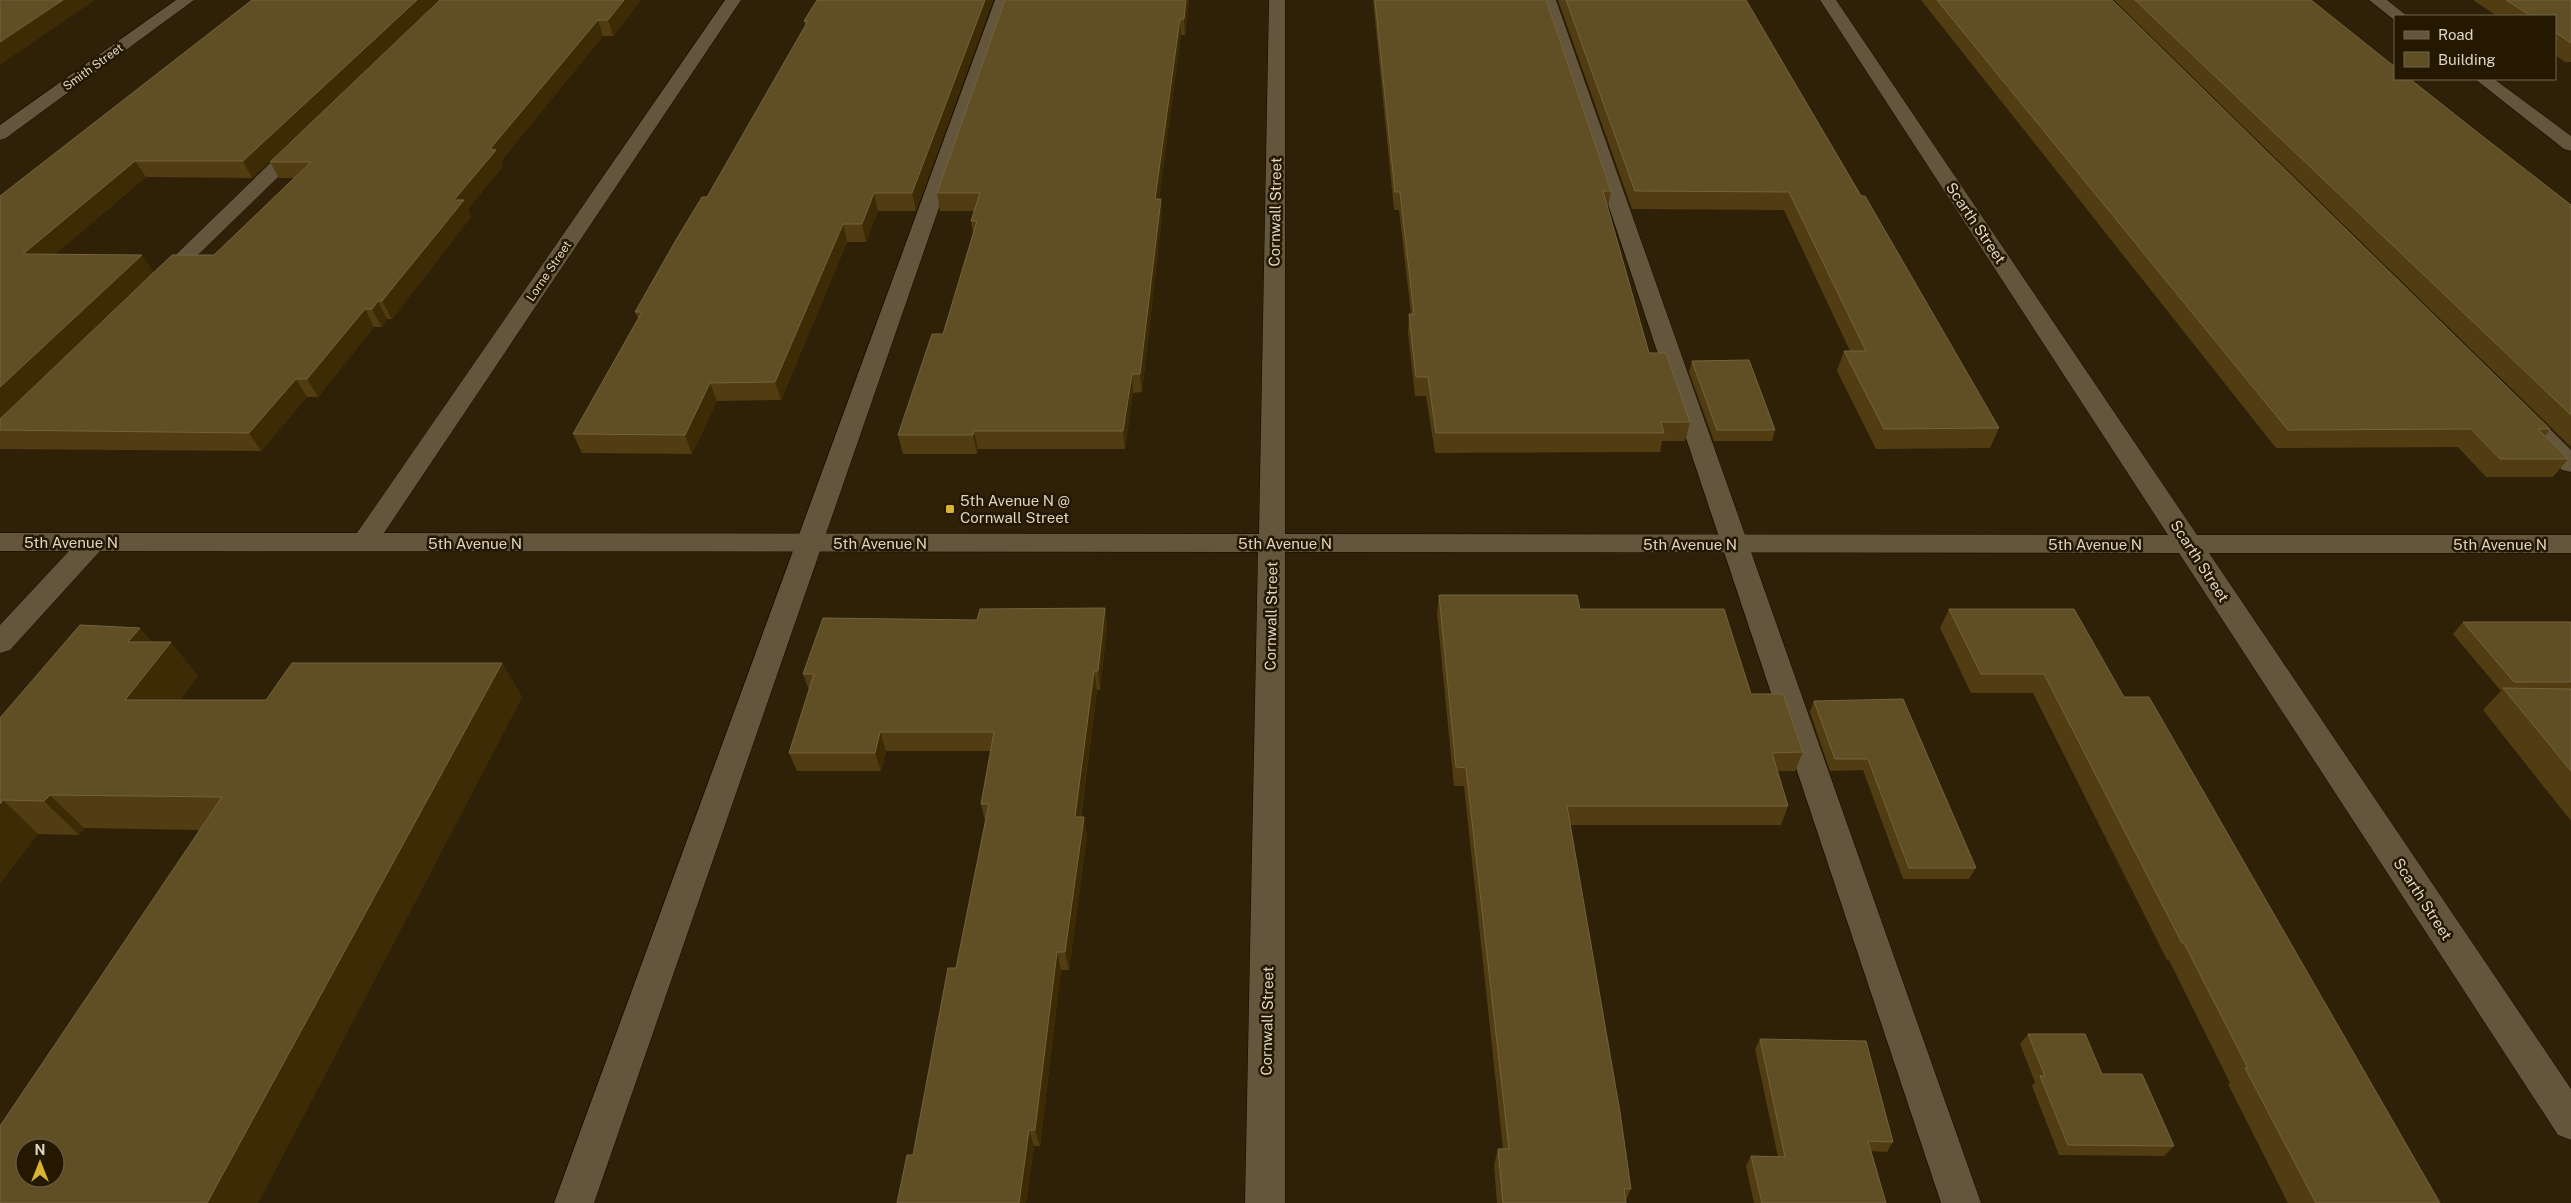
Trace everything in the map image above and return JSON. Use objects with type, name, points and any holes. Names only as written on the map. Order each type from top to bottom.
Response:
[{"type":"street","name":"Smith Street","points":[[0,134],[186,0]]},
{"type":"street","name":"Lorne Street","points":[[364,543],[734,0]]},
{"type":"street","points":[[574,1203],[811,543],[1003,0]]},
{"type":"street","name":"Cornwall Street","points":[[1265,1203],[1277,0]]},
{"type":"street","points":[[1548,0],[1961,1203]]},
{"type":"street","name":"Scarth Street","points":[[1828,0],[2571,1122]]},
{"type":"street","points":[[2377,0],[2398,15]]},
{"type":"street","points":[[2484,80],[2571,145]]},
{"type":"street","points":[[150,290],[315,131]]},
{"type":"street","points":[[2528,422],[2571,464]]},
{"type":"street","name":"5th Avenue N","points":[[0,542],[2571,544]]},
{"type":"street","points":[[0,643],[93,542]]},
{"type":"building","points":[[0,0],[63,0],[0,42]]},
{"type":"building","points":[[252,0],[417,0],[243,161],[135,161],[23,254],[142,255],[0,387],[0,196]]},
{"type":"building","points":[[440,0],[624,0],[608,20],[598,20],[490,149],[496,150],[454,200],[464,200],[382,301],[378,301],[372,309],[365,309],[307,379],[296,379],[249,433],[0,430],[0,419],[172,255],[214,255],[311,162],[270,162]]},
{"type":"building","points":[[817,0],[985,0],[912,193],[874,193],[862,224],[843,224],[775,382],[710,383],[685,435],[573,434],[642,312],[635,312],[702,197],[707,197],[808,21],[804,21]]},
{"type":"building","points":[[1005,0],[1186,0],[1184,19],[1180,19],[1155,199],[1161,199],[1140,374],[1132,374],[1123,431],[974,431],[973,435],[898,435],[932,334],[943,334],[977,221],[971,221],[980,193],[937,193]]},
{"type":"building","points":[[1375,0],[1546,0],[1611,191],[1603,191],[1649,353],[1666,353],[1690,422],[1661,422],[1664,433],[1436,433],[1428,377],[1416,377],[1409,314],[1414,314],[1400,192],[1395,192]]},
{"type":"building","points":[[1566,0],[1746,0],[1861,196],[1865,196],[1999,428],[1884,429],[1844,351],[1866,351],[1789,192],[1635,191]]},
{"type":"building","points":[[1937,0],[2112,0],[2550,429],[2538,429],[2568,459],[2500,459],[2471,429],[2288,430]]},
{"type":"building","points":[[2135,0],[2311,0],[2394,66],[2394,80],[2411,80],[2571,205],[2571,415]]},
{"type":"building","points":[[2506,0],[2571,0],[2571,43],[2556,33],[2556,15],[2529,15]]},
{"type":"building","points":[[1749,360],[1775,430],[1717,430],[1692,361]]},
{"type":"building","points":[[1439,595],[1577,595],[1580,609],[1724,609],[1751,694],[1783,694],[1803,752],[1772,753],[1788,806],[1567,806],[1620,1112],[1631,1189],[1624,1189],[1626,1203],[1503,1203],[1498,1149],[1509,1149],[1466,768],[1456,767]]},
{"type":"building","points":[[1105,608],[1098,671],[1094,671],[1075,817],[1084,817],[1065,952],[1057,952],[1035,1130],[1029,1130],[1019,1203],[897,1203],[907,1155],[913,1155],[948,968],[956,968],[989,804],[981,804],[994,732],[880,732],[875,753],[789,753],[814,674],[803,674],[823,618],[977,620],[980,609]]},
{"type":"building","points":[[1949,609],[2074,609],[2124,697],[2149,697],[2440,1203],[2316,1203],[2044,674],[1981,674]]},
{"type":"building","points":[[2463,622],[2571,622],[2571,682],[2514,682]]},
{"type":"building","points":[[80,625],[140,628],[128,642],[171,642],[125,700],[266,700],[292,663],[502,663],[207,1203],[0,1203],[0,1126],[222,797],[50,795],[44,801],[3,800],[0,804],[0,718]]},
{"type":"building","points":[[2503,688],[2571,689],[2571,771]]},
{"type":"building","points":[[1903,699],[1976,868],[1909,868],[1868,759],[1835,759],[1814,701]]},
{"type":"building","points":[[2028,1034],[2085,1034],[2102,1074],[2142,1074],[2174,1146],[2068,1145],[2040,1076],[2045,1076]]},
{"type":"building","points":[[1760,1039],[1866,1041],[1893,1142],[1868,1141],[1886,1203],[1762,1203],[1751,1156],[1785,1157]]},
{"type":"place","name":"5th Avenue N @ Cornwall Street","points":[[950,509]]}]
